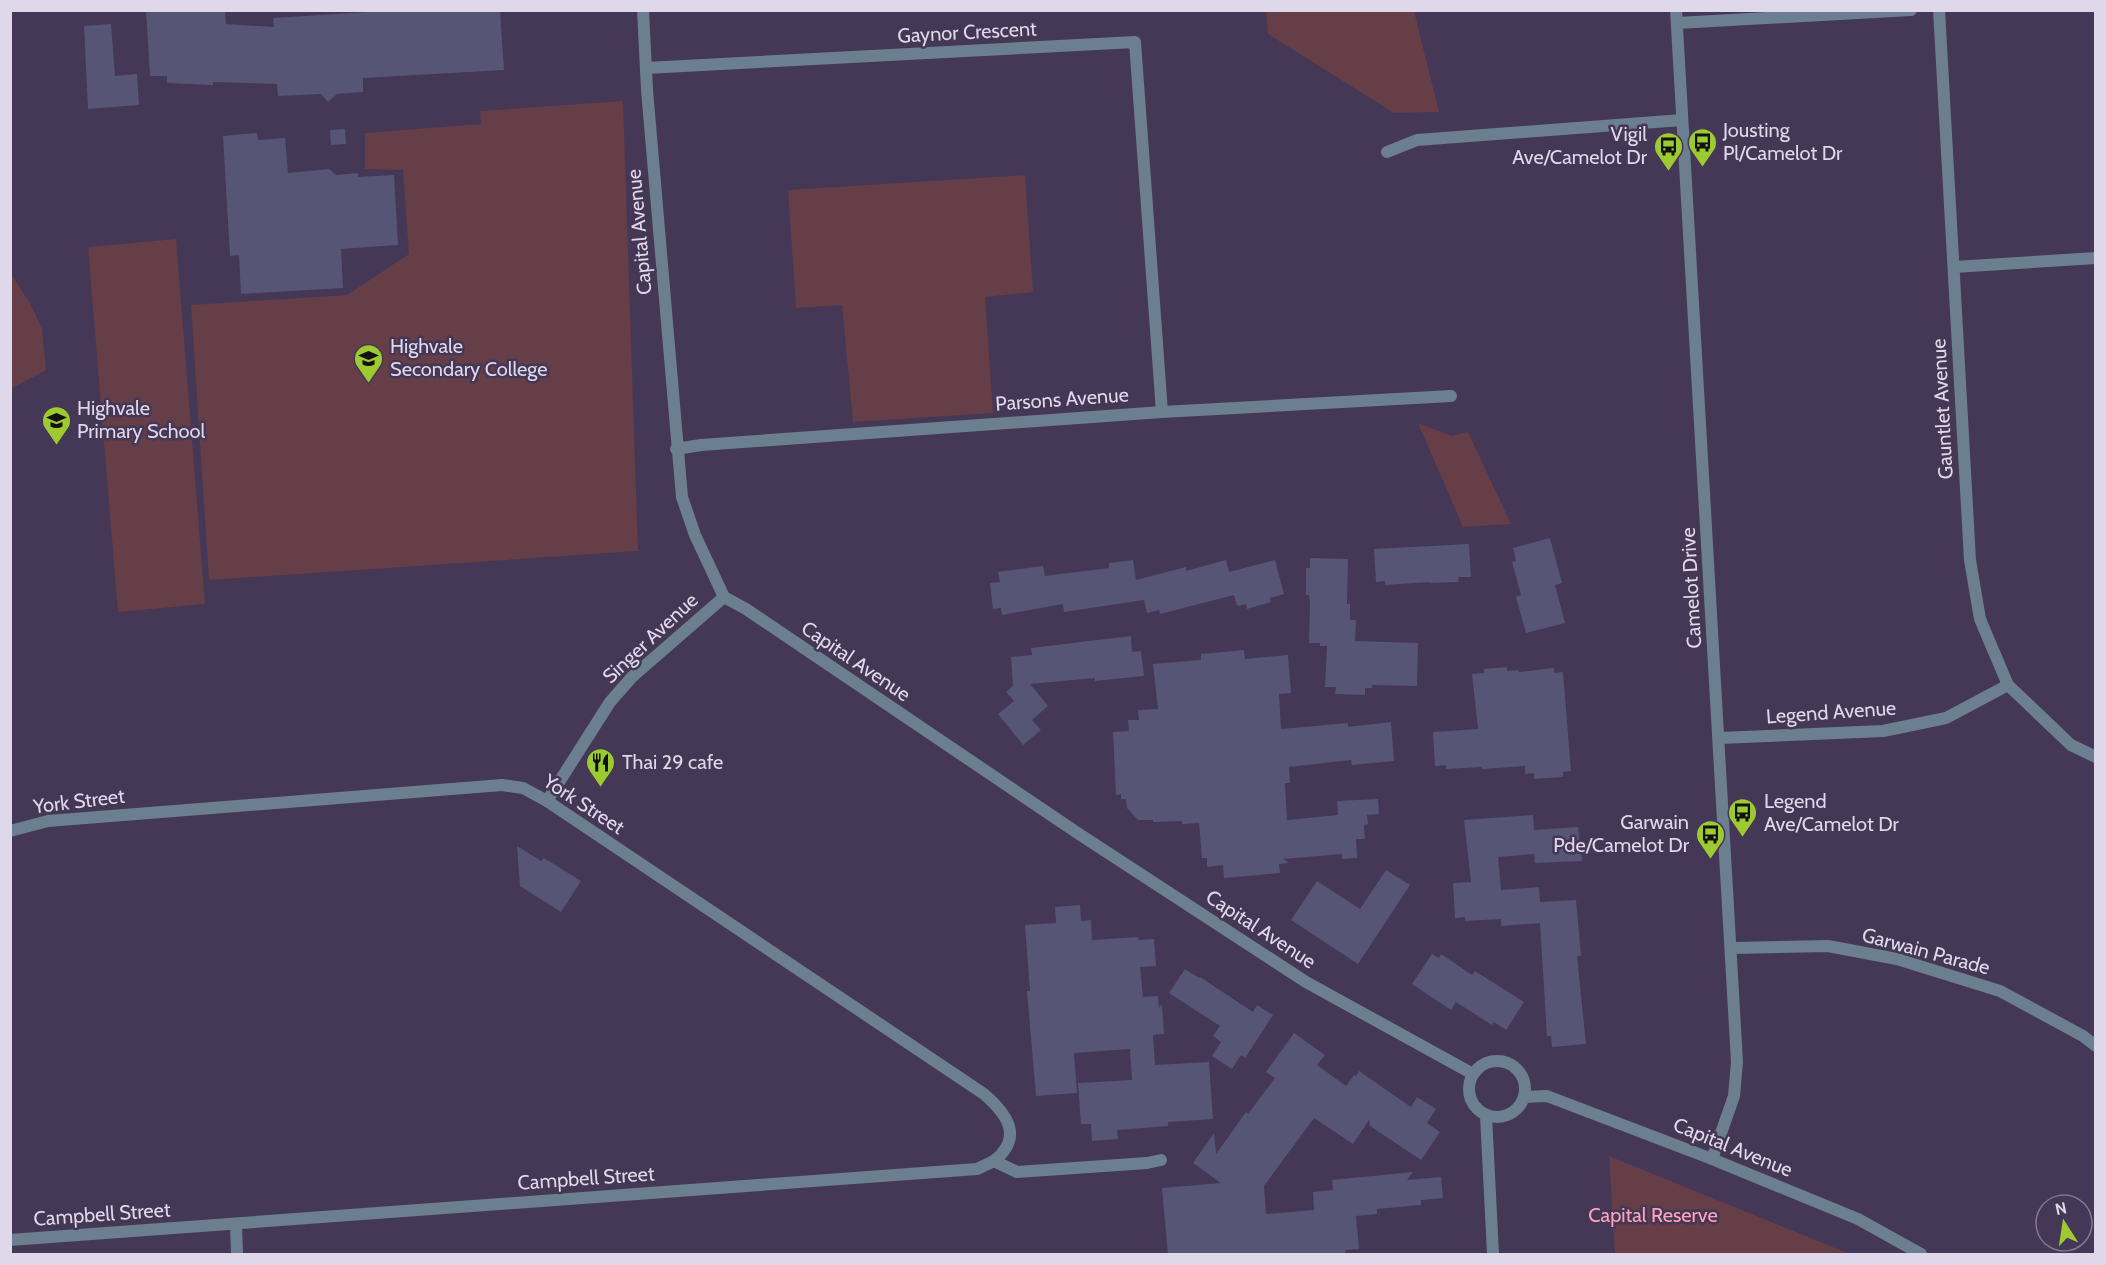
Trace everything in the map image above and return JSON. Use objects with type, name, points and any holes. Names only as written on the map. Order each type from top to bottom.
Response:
[{"type":"street","name":"Capital Avenue","points":[[643,10],[676,449],[682,497],[694,535],[724,597],[746,609],[1076,832],[1306,982],[1473,1074]]},
{"type":"street","points":[[1677,16],[1911,10]]},
{"type":"street","name":"Gauntlet Avenue","points":[[1939,10],[1970,560],[1980,619],[2008,685],[2071,745],[2096,757]]},
{"type":"street","name":"Camelot Drive","points":[[1677,16],[1737,1062],[1734,1095],[1712,1159]]},
{"type":"street","name":"Gaynor Crescent","points":[[646,68],[1136,42],[1162,412]]},
{"type":"street","points":[[1387,152],[1417,140],[1682,120]]},
{"type":"street","points":[[1954,267],[2096,258]]},
{"type":"street","name":"Parsons Avenue","points":[[676,449],[713,444],[1162,412],[1450,396]]},
{"type":"street","name":"Singer Avenue","points":[[547,801],[610,702],[632,677],[724,597]]},
{"type":"street","name":"Legend Avenue","points":[[1720,738],[1883,731],[1946,718],[2008,685]]},
{"type":"street","name":"York Street","points":[[10,831],[48,821],[502,785],[523,788],[547,801],[984,1094],[1001,1108],[1009,1122],[1010,1134],[1007,1146],[1003,1154],[994,1161]]},
{"type":"street","name":"Garwain Parade","points":[[1732,948],[1828,946],[1897,959],[2000,991],[2083,1036],[2096,1046]]},
{"type":"street","points":[[1497,1060],[1516,1067],[1525,1084],[1524,1097],[1520,1106],[1513,1113],[1503,1117],[1486,1115],[1478,1109],[1468,1092],[1473,1074],[1479,1067],[1497,1060]]},
{"type":"street","name":"Capital Avenue","points":[[1524,1097],[1546,1096],[1712,1159],[1858,1219],[1921,1254]]},
{"type":"street","points":[[1486,1115],[1493,1254]]},
{"type":"street","points":[[994,1161],[1017,1172],[1147,1163],[1161,1160]]},
{"type":"street","name":"Campbell Street","points":[[10,1240],[977,1169],[994,1161]]},
{"type":"street","points":[[236,1224],[237,1254]]},
{"type":"green space","points":[[1266,11],[1414,11],[1439,112],[1394,113],[1268,34]]},
{"type":"green space","points":[[623,101],[638,551],[209,580],[191,305],[347,295],[409,254],[403,170],[365,169],[365,133],[481,124],[480,111]]},
{"type":"green space","points":[[1025,175],[1033,292],[985,297],[993,413],[853,422],[842,305],[796,308],[788,190]]},
{"type":"green space","points":[[176,239],[205,604],[118,612],[88,247]]},
{"type":"green space","points":[[11,277],[31,305],[42,329],[46,370],[11,389]]},
{"type":"green space","points":[[1418,423],[1451,436],[1468,432],[1511,524],[1463,527]]},
{"type":"green space","name":"Capital Reserve","points":[[1609,1156],[1850,1254],[1615,1254]]},
{"type":"building","points":[[146,10],[225,10],[226,24],[274,27],[273,18],[398,10],[500,10],[504,70],[363,78],[363,92],[337,94],[328,102],[321,94],[278,96],[277,84],[167,83],[167,76],[150,76]]},
{"type":"building","points":[[111,24],[115,76],[137,74],[139,105],[88,109],[84,26]]},
{"type":"building","points":[[345,129],[346,144],[331,145],[330,130]]},
{"type":"building","points":[[257,133],[258,140],[285,138],[288,173],[329,169],[336,175],[358,173],[358,177],[394,175],[398,245],[341,249],[343,288],[241,294],[239,255],[230,256],[223,136]]},
{"type":"building","points":[[1550,538],[1562,583],[1555,585],[1565,623],[1526,633],[1516,597],[1521,595],[1512,562],[1516,561],[1513,548]]},
{"type":"building","points":[[1469,544],[1471,577],[1459,577],[1458,582],[1385,585],[1385,581],[1376,582],[1374,549]]},
{"type":"building","points":[[1310,558],[1348,559],[1347,604],[1350,604],[1350,620],[1356,620],[1355,641],[1418,643],[1417,686],[1372,685],[1372,688],[1365,688],[1365,695],[1335,694],[1336,687],[1325,687],[1327,646],[1320,646],[1320,643],[1309,643],[1310,603],[1309,595],[1306,595],[1306,568],[1310,568]]},
{"type":"building","points":[[1133,560],[1136,580],[1186,567],[1186,571],[1226,560],[1229,572],[1275,560],[1284,594],[1270,598],[1271,602],[1247,609],[1246,604],[1237,606],[1234,595],[1160,614],[1159,610],[1147,613],[1144,600],[1064,612],[1063,604],[1002,615],[1001,608],[993,609],[990,583],[1000,582],[998,572],[1043,566],[1045,576],[1109,568],[1109,563]]},
{"type":"building","points":[[1131,636],[1132,652],[1141,651],[1144,676],[1030,684],[1048,706],[1032,720],[1041,730],[1023,745],[998,714],[1014,701],[1006,692],[1013,686],[1011,657],[1032,655],[1031,648]]},
{"type":"building","points":[[1244,650],[1245,659],[1288,655],[1291,693],[1279,694],[1281,729],[1348,723],[1348,727],[1391,722],[1394,761],[1352,765],[1351,760],[1289,767],[1290,783],[1285,783],[1287,820],[1338,815],[1337,801],[1378,799],[1379,814],[1367,815],[1368,824],[1364,825],[1365,839],[1356,839],[1357,858],[1342,859],[1342,854],[1283,859],[1289,863],[1279,864],[1280,873],[1224,878],[1223,865],[1207,867],[1207,858],[1202,858],[1199,823],[1182,824],[1182,821],[1138,820],[1127,808],[1126,799],[1121,799],[1121,794],[1116,795],[1113,732],[1129,731],[1128,720],[1139,720],[1138,710],[1158,709],[1153,664],[1201,660],[1201,654]]},
{"type":"building","points":[[1507,667],[1507,671],[1554,668],[1554,673],[1563,672],[1571,771],[1563,772],[1563,777],[1534,779],[1534,773],[1525,774],[1525,766],[1446,769],[1446,765],[1435,766],[1433,732],[1478,729],[1472,674],[1484,673],[1484,669]]},
{"type":"building","points":[[1533,815],[1534,830],[1578,827],[1582,861],[1535,863],[1534,854],[1498,857],[1501,890],[1539,887],[1540,902],[1576,900],[1581,956],[1577,956],[1586,1044],[1552,1047],[1551,1036],[1547,1036],[1540,923],[1501,926],[1501,919],[1465,921],[1465,917],[1455,918],[1453,883],[1471,882],[1464,820]]},
{"type":"building","points":[[517,846],[541,861],[544,858],[581,881],[561,912],[520,886]]},
{"type":"building","points":[[1386,870],[1410,885],[1358,964],[1291,920],[1317,881],[1360,909]]},
{"type":"building","points":[[1080,905],[1081,921],[1091,920],[1092,940],[1138,937],[1139,940],[1154,939],[1156,966],[1140,967],[1143,997],[1158,996],[1159,1008],[1162,1004],[1164,1034],[1153,1035],[1155,1065],[1209,1062],[1213,1119],[1168,1122],[1168,1126],[1117,1130],[1118,1139],[1092,1141],[1091,1124],[1081,1124],[1078,1083],[1132,1080],[1130,1049],[1074,1053],[1077,1093],[1036,1096],[1027,991],[1030,991],[1025,925],[1056,923],[1055,907]]},
{"type":"building","points":[[1432,954],[1439,958],[1441,954],[1472,975],[1475,971],[1524,1002],[1506,1030],[1494,1022],[1492,1025],[1456,1002],[1451,1010],[1412,984]]},
{"type":"building","points":[[1185,969],[1253,1012],[1257,1005],[1273,1015],[1245,1058],[1241,1055],[1232,1069],[1212,1056],[1221,1042],[1213,1036],[1220,1026],[1169,993]]},
{"type":"building","points":[[1294,1033],[1325,1055],[1317,1065],[1346,1086],[1359,1071],[1411,1107],[1417,1097],[1436,1109],[1427,1123],[1440,1132],[1421,1160],[1370,1126],[1369,1120],[1353,1144],[1314,1118],[1264,1186],[1266,1214],[1314,1210],[1313,1192],[1333,1190],[1332,1180],[1413,1172],[1407,1180],[1441,1177],[1443,1198],[1421,1200],[1421,1205],[1377,1209],[1377,1214],[1356,1216],[1359,1249],[1345,1250],[1346,1254],[1168,1254],[1162,1188],[1221,1183],[1193,1163],[1214,1133],[1216,1154],[1246,1112],[1248,1114],[1275,1078],[1266,1072]]},
{"type":"place","name":"Jousting Pl/Camelot Dr","points":[[1702,168]]},
{"type":"place","name":"Vigil Ave/Camelot Dr","points":[[1668,172]]},
{"type":"place","name":"Highvale Secondary College","points":[[369,384]]},
{"type":"place","name":"Highvale Primary School","points":[[56,446]]},
{"type":"place","name":"Thai 29 cafe","points":[[601,788]]},
{"type":"place","name":"Legend Ave/Camelot Dr","points":[[1743,838]]},
{"type":"place","name":"Garwain Pde/Camelot Dr","points":[[1710,860]]}]
